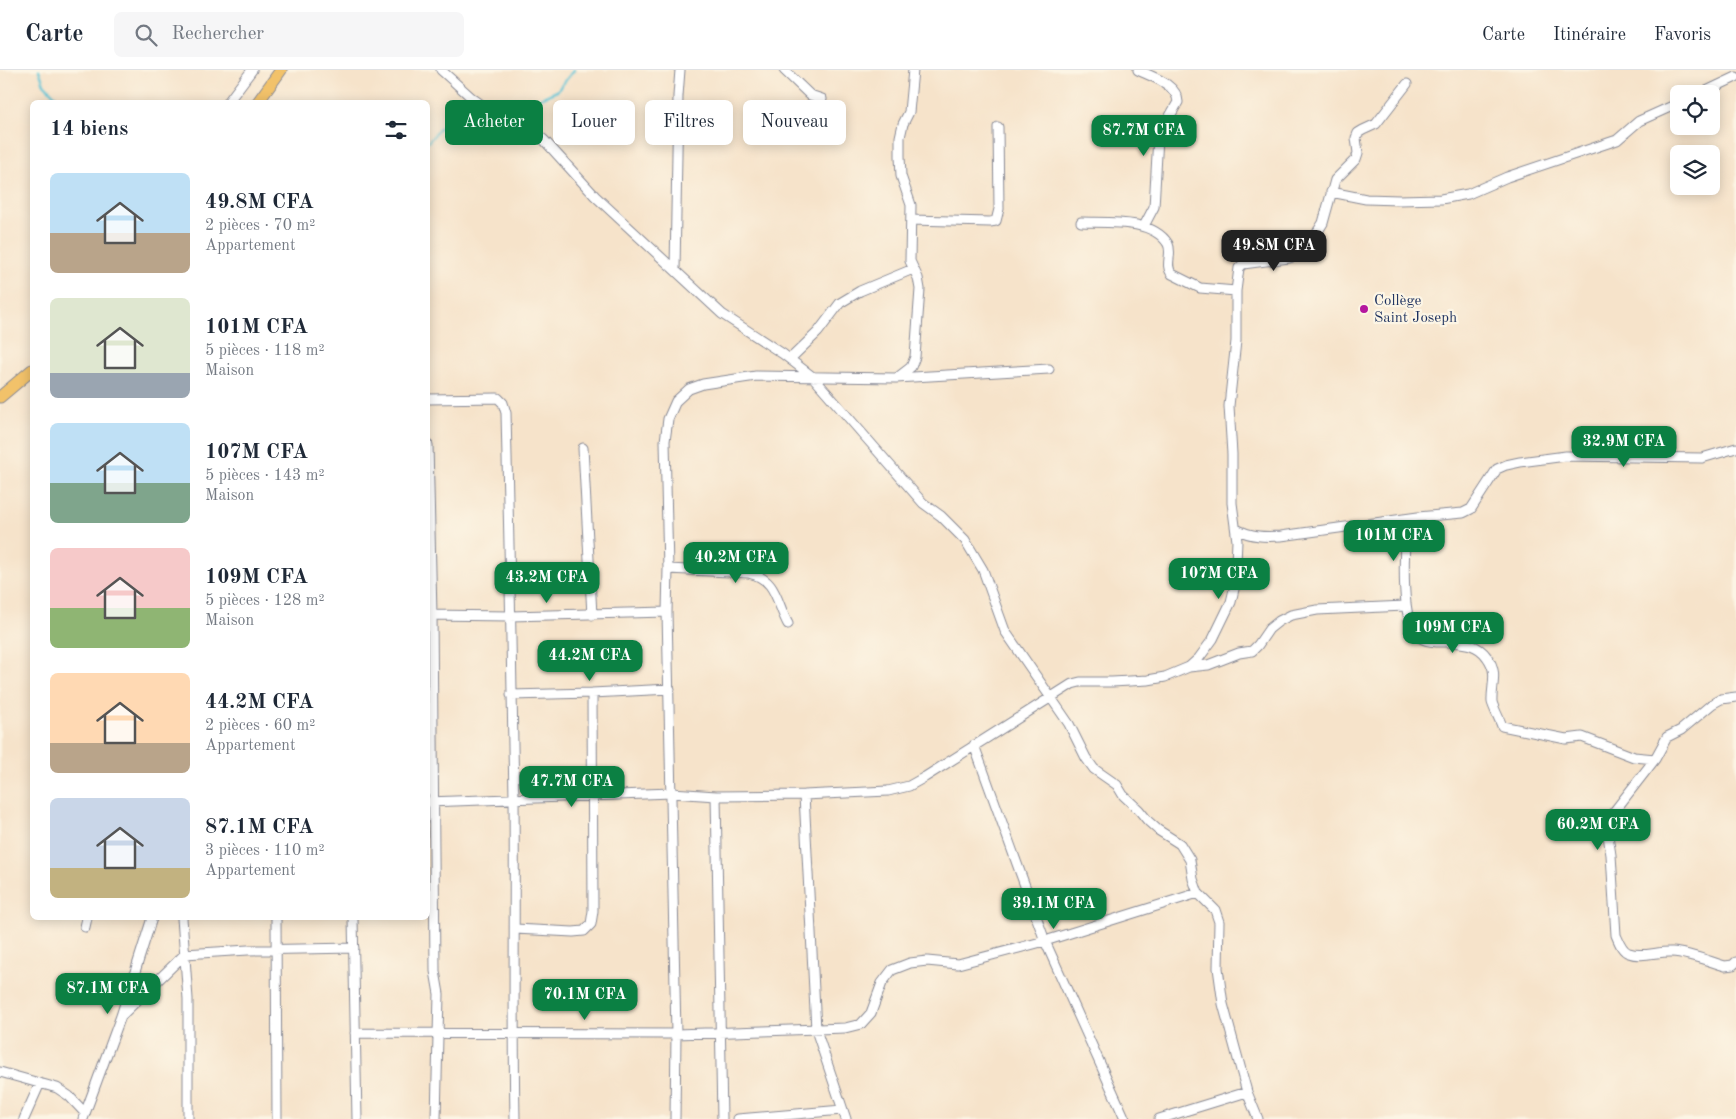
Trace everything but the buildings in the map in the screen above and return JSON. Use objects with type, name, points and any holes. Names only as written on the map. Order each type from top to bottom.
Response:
[{"type":"main road","points":[[259,100],[281,70]]},
{"type":"main road","points":[[0,397],[30,374]]},
{"type":"street","points":[[230,100],[252,70]]},
{"type":"street","points":[[441,70],[490,111],[532,130],[544,140],[594,196],[722,314],[790,359],[813,377],[923,503],[942,516],[965,540],[983,570],[1005,631],[1069,724],[1086,758],[1094,769],[1116,785],[1148,822],[1180,844],[1190,860],[1193,879],[1198,893],[1215,910],[1219,922],[1220,986],[1223,1004],[1247,1092],[1258,1119]]},
{"type":"street","points":[[675,270],[680,70]]},
{"type":"street","points":[[784,70],[810,95],[822,99]]},
{"type":"street","points":[[896,378],[911,367],[915,357],[920,289],[918,278],[910,261],[911,205],[901,176],[900,156],[900,137],[909,112],[913,70]]},
{"type":"street","points":[[1138,70],[1162,82],[1174,90],[1178,96],[1178,102],[1158,137],[1154,207],[1144,226]]},
{"type":"street","points":[[1719,85],[1736,77]]},
{"type":"street","points":[[1189,667],[1199,658],[1213,639],[1231,602],[1235,585],[1236,529],[1232,503],[1232,454],[1229,406],[1236,341],[1236,291],[1239,268],[1243,264],[1289,258],[1309,252],[1314,246],[1318,231],[1323,224],[1335,180],[1356,159],[1358,153],[1356,138],[1358,134],[1362,130],[1376,124],[1407,84]]},
{"type":"street","points":[[1331,192],[1366,199],[1399,200],[1436,200],[1468,194],[1507,177],[1617,140],[1639,121],[1670,107]]},
{"type":"street","points":[[911,220],[996,221],[999,209],[998,127]]},
{"type":"street","points":[[1081,222],[1144,226],[1154,231],[1166,242],[1170,253],[1169,270],[1172,274],[1200,288],[1236,291]]},
{"type":"street","points":[[790,359],[818,332],[840,303],[860,291],[913,269]]},
{"type":"street","points":[[676,1119],[665,441],[668,419],[676,401],[689,390],[703,384],[756,376],[896,378],[1050,369]]},
{"type":"street","points":[[430,399],[498,398],[504,403],[506,413],[514,798],[515,929],[513,1032],[515,1119]]},
{"type":"street","points":[[583,448],[592,615]]},
{"type":"street","points":[[1236,529],[1248,535],[1259,537],[1281,536],[1406,519],[1463,514],[1471,509],[1497,469],[1506,465],[1566,456],[1702,458],[1736,448]]},
{"type":"street","points":[[1406,519],[1405,606],[1412,628],[1418,636],[1427,641],[1468,643],[1480,649],[1489,659],[1494,674],[1492,704],[1502,726],[1566,739],[1582,737],[1634,757],[1656,759]]},
{"type":"street","points":[[668,569],[759,575],[767,580],[772,587],[788,624]]},
{"type":"street","points":[[430,801],[672,793],[716,796],[804,795],[888,791],[909,786],[1072,684],[1080,682],[1148,680],[1165,677],[1189,667],[1208,665],[1252,650],[1269,629],[1291,615],[1317,610],[1405,606]]},
{"type":"street","points":[[436,1119],[439,994],[435,971],[435,870],[430,801],[430,615],[592,615],[667,612]]},
{"type":"street","points":[[511,695],[592,694],[670,689]]},
{"type":"street","points":[[515,929],[573,932],[584,931],[591,924],[593,911],[592,694]]},
{"type":"street","points":[[1736,697],[1721,699],[1712,704],[1681,730],[1667,737],[1656,759],[1613,813],[1607,828],[1611,854],[1616,935],[1620,946],[1628,953],[1641,955],[1661,951],[1675,952],[1725,966],[1736,962]]},
{"type":"street","points":[[974,746],[1045,942],[1125,1119]]},
{"type":"street","points":[[738,1119],[844,1115],[816,1030],[804,795]]},
{"type":"street","points":[[716,796],[722,1119]]},
{"type":"street","points":[[355,1033],[676,1034],[846,1028],[861,1024],[871,1013],[882,983],[892,970],[910,963],[926,961],[958,964],[1045,942],[1198,893]]},
{"type":"street","points":[[84,1116],[121,1016],[151,920]]},
{"type":"street","points":[[182,920],[188,999],[188,1119]]},
{"type":"street","points":[[276,920],[277,1119]]},
{"type":"street","points":[[353,920],[357,1119]]},
{"type":"street","points":[[121,1016],[185,954],[276,949],[354,948]]},
{"type":"street","points":[[0,1072],[57,1088],[69,1096],[84,1116]]},
{"type":"street","points":[[24,1119],[40,1083]]},
{"type":"street","points":[[1159,1119],[1247,1092]]},
{"type":"waterway","points":[[39,70],[44,84],[59,100]]},
{"type":"waterway","points":[[536,100],[557,91],[574,70]]},
{"type":"waterway","points":[[430,140],[442,126],[445,126]]},
{"type":"place","name":"Collège Saint Joseph","points":[[1364,309]]}]
